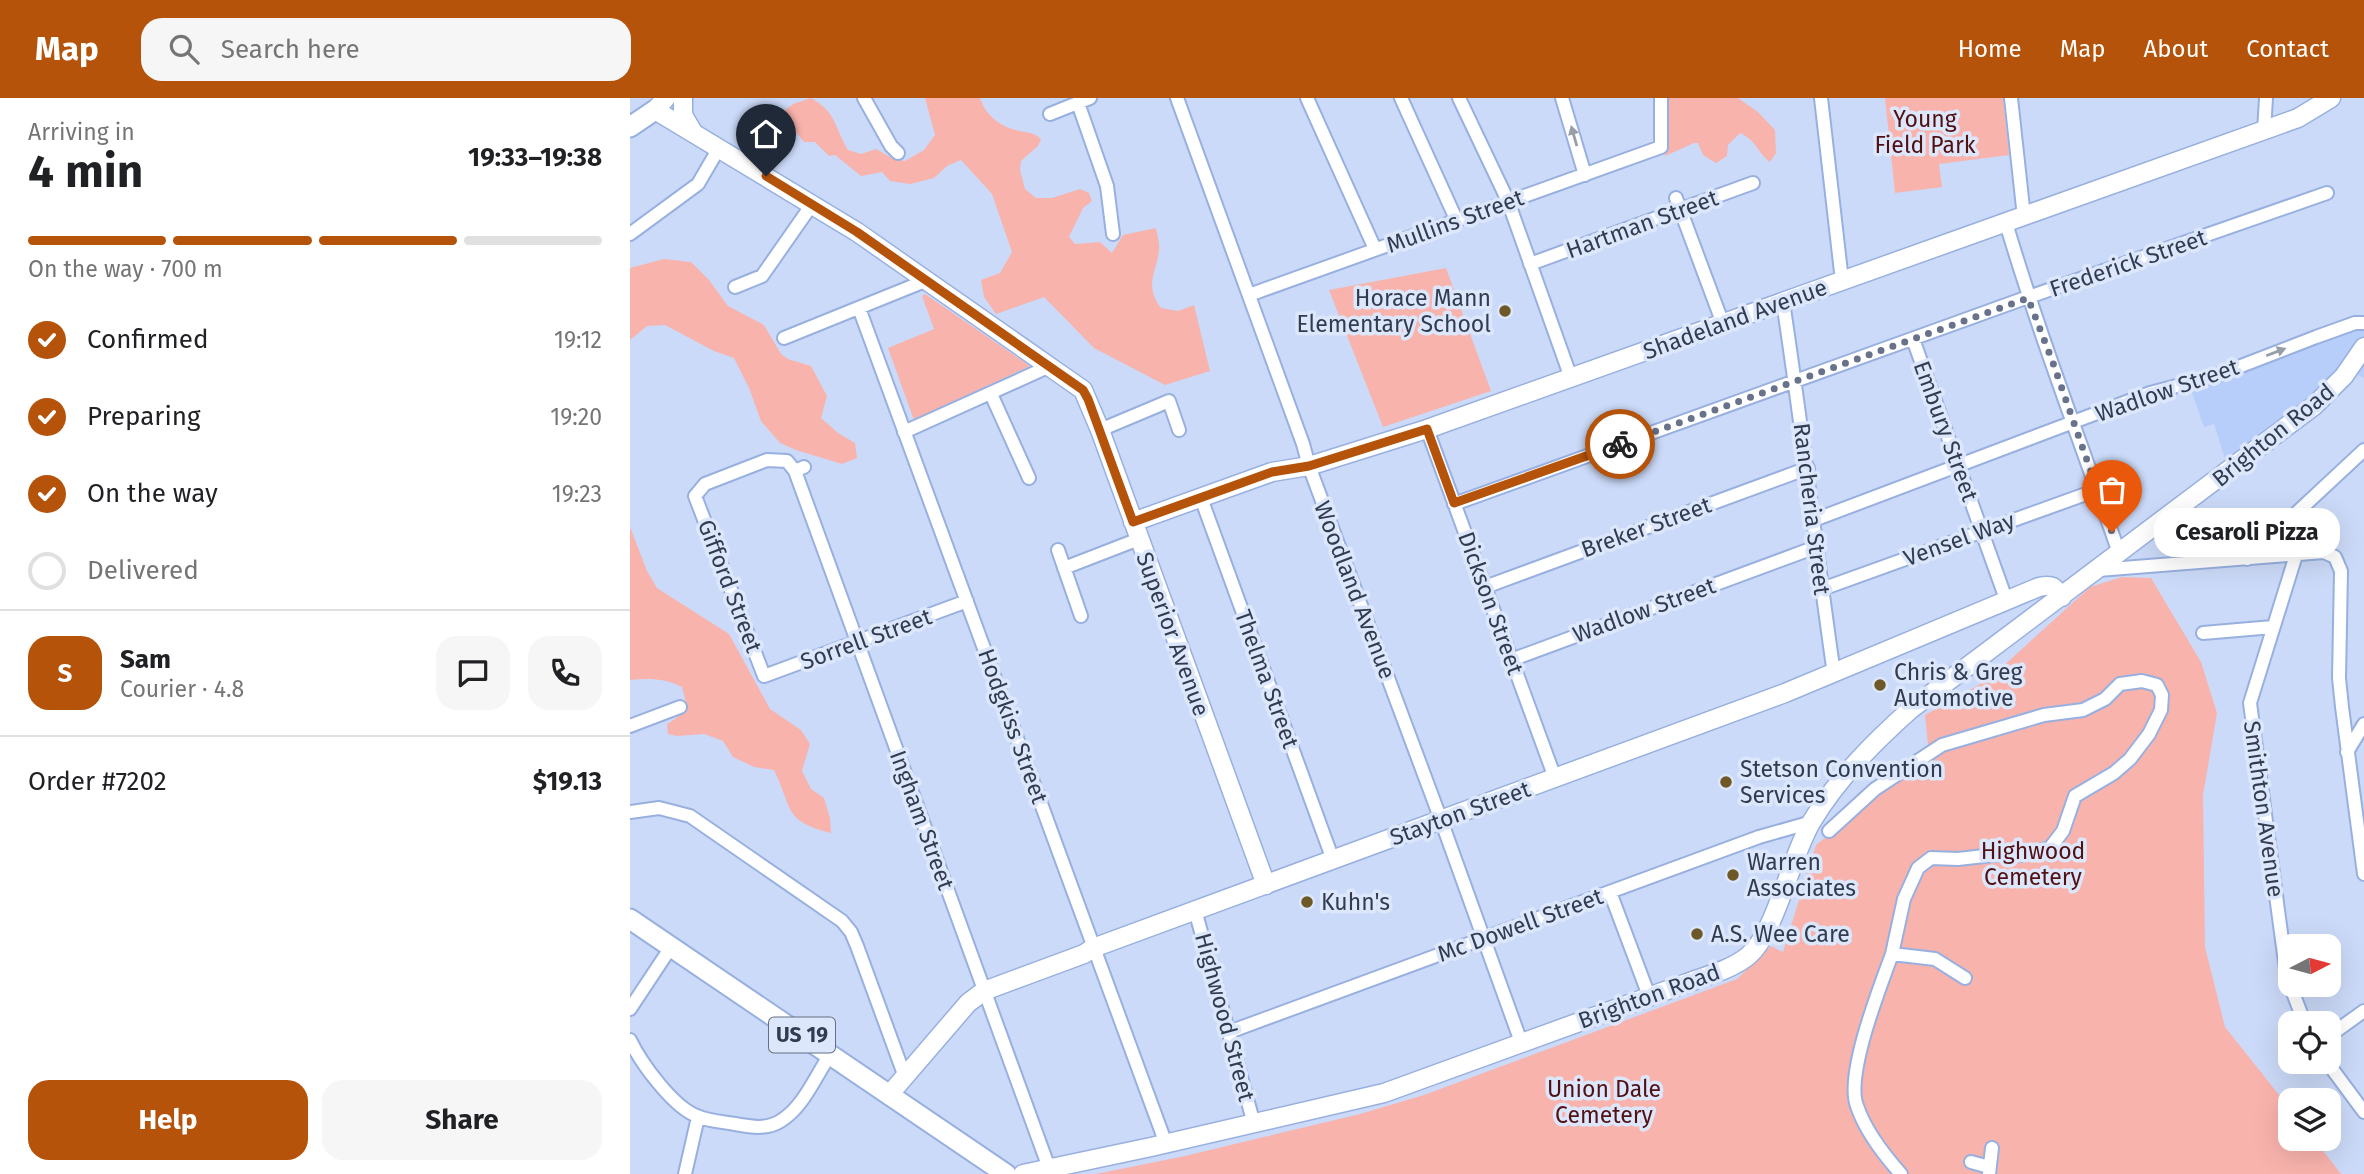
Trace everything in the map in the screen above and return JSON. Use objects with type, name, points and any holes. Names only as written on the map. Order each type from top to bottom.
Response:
[{"type":"main road","points":[[630,127],[661,104]]},
{"type":"main road","name":"US 19","points":[[630,919],[1006,1174]]},
{"type":"main road","points":[[974,1152],[974,1174]]},
{"type":"street","points":[[661,104],[683,98],[684,115],[695,134]]},
{"type":"street","points":[[864,98],[891,146],[898,153]]},
{"type":"street","name":"Woodland Avenue","points":[[1177,98],[1521,1042]]},
{"type":"street","points":[[1307,98],[1375,249]]},
{"type":"street","points":[[1401,98],[1456,219]]},
{"type":"street","points":[[1459,98],[1508,201],[1571,377]]},
{"type":"street","points":[[1562,98],[1585,175]]},
{"type":"street","name":"Mullins Street","points":[[1249,295],[1661,148],[1661,98]]},
{"type":"street","points":[[1821,98],[1842,281]]},
{"type":"street","points":[[2011,98],[2024,216]]},
{"type":"street","points":[[2264,131],[2266,98]]},
{"type":"street","points":[[1051,114],[1084,100],[1107,186],[1113,234]]},
{"type":"street","name":"Shadeland Avenue","points":[[1064,568],[1200,498],[1272,472],[1309,466],[1427,429],[2264,131],[2298,118],[2324,103]]},
{"type":"street","name":"Superior Avenue","points":[[661,104],[695,134],[813,203],[1083,390],[1266,885]]},
{"type":"street","points":[[630,234],[698,184],[719,148]]},
{"type":"street","name":"Hartman Street","points":[[1530,264],[1678,204],[1753,183]]},
{"type":"street","name":"Frederick Street","points":[[1454,503],[2327,193]]},
{"type":"street","points":[[735,287],[762,276],[813,203]]},
{"type":"street","points":[[1678,204],[1723,324]]},
{"type":"street","points":[[2006,223],[2028,298],[2119,553]]},
{"type":"street","points":[[783,338],[925,281]]},
{"type":"street","name":"Rancheria Street","points":[[1783,302],[1808,468],[1815,547],[1834,674]]},
{"type":"street","name":"Hodgkiss Street","points":[[859,308],[1166,1144]]},
{"type":"street","name":"Wadlow Street","points":[[1814,520],[2150,393],[2216,376],[2356,323],[2364,323]]},
{"type":"street","name":"Embury Street","points":[[1913,339],[2007,602]]},
{"type":"street","name":"Brighton Road","points":[[1023,1174],[1048,1171],[1384,1093],[1729,967],[1748,956],[1771,921],[1812,822],[1852,766],[1883,734],[1922,701],[2315,405],[2344,376],[2364,347]]},
{"type":"street","points":[[904,432],[1050,366]]},
{"type":"street","points":[[991,394],[1029,478]]},
{"type":"street","points":[[1100,430],[1169,401],[1179,430]]},
{"type":"street","name":"Dickson Street","points":[[1427,429],[1555,778]]},
{"type":"street","points":[[2247,559],[2364,450]]},
{"type":"street","name":"Ingham Street","points":[[695,496],[705,484],[761,461],[781,459],[799,469],[857,642],[1048,1171]]},
{"type":"street","name":"Breker Street","points":[[1485,587],[1808,468]]},
{"type":"street","name":"Vensel Way","points":[[1822,589],[2097,489]]},
{"type":"street","name":"Gifford Street","points":[[695,496],[764,676]]},
{"type":"street","name":"Thelma Street","points":[[1200,498],[1333,860]]},
{"type":"street","name":"Wadlow Street","points":[[1511,660],[1815,547]]},
{"type":"street","points":[[1058,550],[1081,616]]},
{"type":"street","points":[[2097,570],[2296,555],[2330,554],[2335,557],[2341,571],[2339,678],[2364,874]]},
{"type":"street","name":"Smithton Avenue","points":[[2296,555],[2250,697],[2250,708],[2287,977],[2300,1011]]},
{"type":"street","name":"Stayton Street","points":[[889,1095],[968,1003],[984,991],[1084,954],[1093,948],[1834,674],[2049,585],[2054,586],[2062,597]]},
{"type":"street","name":"Sorrell Street","points":[[764,676],[967,601]]},
{"type":"street","points":[[2203,633],[2273,627]]},
{"type":"street","points":[[1829,831],[1875,789],[1942,745],[2044,715],[2083,710],[2105,699],[2120,684],[2142,681],[2157,685],[2162,695],[2161,710],[2149,734],[2130,759],[2114,773],[2075,796],[2063,831],[2050,848],[2022,855],[1931,858],[1918,868],[1905,899],[1892,954],[1853,1076],[1856,1105],[1888,1159],[1901,1174]]},
{"type":"street","points":[[630,726],[680,708]]},
{"type":"street","points":[[2347,752],[2364,724]]},
{"type":"street","points":[[630,812],[659,808],[690,816],[842,921],[857,946],[905,1077]]},
{"type":"street","name":"Mc Dowell Street","points":[[1229,1032],[1759,837],[1812,822]]},
{"type":"street","points":[[1610,892],[1649,996]]},
{"type":"street","name":"Highwood Street","points":[[1195,911],[1254,1124]]},
{"type":"street","points":[[630,1009],[671,947]]},
{"type":"street","points":[[1892,954],[1935,959],[1965,978]]},
{"type":"street","points":[[2341,1027],[2364,1011]]},
{"type":"street","points":[[630,1040],[662,1087],[681,1107],[698,1117],[758,1127],[778,1123],[793,1110],[830,1055]]},
{"type":"street","points":[[2336,1074],[2364,1112]]},
{"type":"street","points":[[685,1174],[698,1117]]},
{"type":"street","points":[[1970,1162],[1989,1171],[1992,1148]]},
{"type":"shaded area","points":[[2364,323],[2364,378],[2349,370],[2229,471],[2214,424],[2204,427],[2188,381]]},
{"type":"green space","points":[[811,98],[831,115],[848,150],[861,154],[876,149],[892,158],[905,161],[924,150],[935,135],[925,98],[980,98],[985,109],[998,122],[1038,136],[1041,139],[1038,146],[1021,161],[1020,170],[1025,189],[1036,198],[1052,198],[1080,189],[1089,193],[1092,201],[1083,208],[1069,237],[1075,244],[1100,242],[1112,253],[1123,235],[1156,228],[1159,247],[1152,286],[1156,300],[1161,308],[1178,311],[1194,305],[1210,371],[1165,385],[1094,348],[1044,297],[996,314],[984,297],[981,280],[1000,273],[1012,252],[992,194],[961,160],[947,166],[934,178],[910,184],[890,181],[882,172],[861,176],[835,155],[829,156],[815,142],[804,142],[790,125],[784,111],[793,104]]},
{"type":"green space","points":[[1665,98],[1738,98],[1758,112],[1775,130],[1776,153],[1770,162],[1750,139],[1740,133],[1728,145],[1727,156],[1716,163],[1703,155],[1698,143],[1665,156]]},
{"type":"green space","name":"Young Field Park","points":[[1885,98],[2003,98],[2009,155],[1939,164],[1942,187],[1895,193]]},
{"type":"green space","points":[[664,259],[691,262],[709,280],[728,306],[764,325],[781,354],[811,366],[827,396],[821,418],[855,443],[857,458],[842,464],[780,443],[761,421],[734,358],[714,351],[665,325],[647,326],[630,340],[630,268]]},
{"type":"green space","points":[[1446,268],[1491,391],[1383,427],[1329,290]]},
{"type":"green space","points":[[925,294],[1030,366],[914,420],[888,348],[934,329],[922,296]]},
{"type":"green space","points":[[630,527],[647,571],[657,588],[729,634],[770,709],[801,730],[810,744],[802,771],[811,789],[824,798],[831,833],[805,824],[797,818],[774,770],[754,767],[733,757],[723,741],[704,734],[668,734],[667,724],[687,707],[682,687],[657,679],[630,680]]},
{"type":"green space","points":[[2122,577],[2151,578],[2201,662],[2217,713],[2203,795],[2205,947],[2225,1027],[2278,1094],[2278,1151],[2323,1151],[2341,1174],[1096,1174],[1185,1156],[1360,1114],[1424,1095],[1737,979],[1771,946],[1783,952],[1816,845],[1929,755],[1925,715],[1989,679],[2090,587]]},
{"type":"way so far","points":[[1620,444],[2028,298],[2112,532]]},
{"type":"place","name":"Horace Mann Elementary School","points":[[1505,311]]},
{"type":"place","name":"Cesaroli Pizza","points":[[2112,532]]},
{"type":"place","name":"Chris & Greg Automotive","points":[[1880,685]]},
{"type":"place","name":"Stetson Convention Services","points":[[1726,782]]},
{"type":"place","name":"Warren Associates","points":[[1733,875]]},
{"type":"place","name":"Kuhn's","points":[[1307,902]]},
{"type":"place","name":"A.S. Wee Care","points":[[1697,934]]},
{"type":"route","points":[[766,176],[857,232],[1083,390],[1133,522],[1272,472],[1309,466],[1427,429],[1454,503],[1620,444]]},
{"type":"park label","name":"Highwood Cemetery","points":[[2033,864]]},
{"type":"park label","name":"Union Dale Cemetery","points":[[1604,1102]]}]
